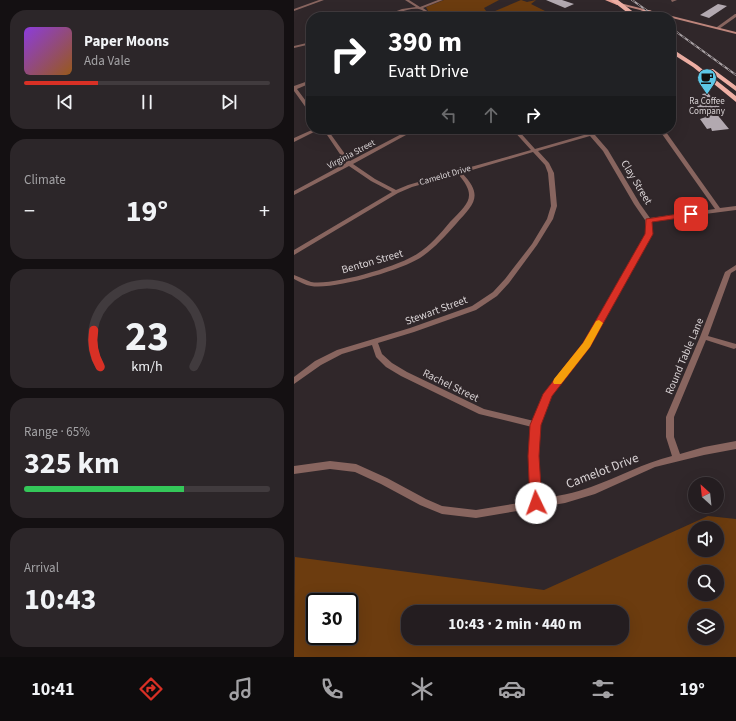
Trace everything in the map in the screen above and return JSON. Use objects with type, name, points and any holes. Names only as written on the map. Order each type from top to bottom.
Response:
[{"type":"highway","points":[[604,0],[620,12]]},
{"type":"highway","points":[[617,1],[631,12]]},
{"type":"highway","points":[[641,12],[651,12]]},
{"type":"highway","points":[[676,49],[736,89]]},
{"type":"highway","points":[[676,50],[736,100]]},
{"type":"main road","points":[[608,0],[662,12]]},
{"type":"main road","points":[[617,1],[651,12]]},
{"type":"main road","points":[[676,16],[706,23],[718,28]]},
{"type":"main road","points":[[676,18],[736,33]]},
{"type":"street","points":[[294,10],[322,0]]},
{"type":"street","points":[[407,0],[427,12]]},
{"type":"street","points":[[397,12],[421,8],[441,0]]},
{"type":"street","points":[[718,28],[736,14]]},
{"type":"street","points":[[294,47],[306,44]]},
{"type":"street","points":[[306,84],[294,90],[306,105]]},
{"type":"street","points":[[294,140],[307,134]]},
{"type":"street","points":[[328,134],[349,164],[372,180],[396,192]]},
{"type":"street","name":"Virginia Street","points":[[294,193],[406,134]]},
{"type":"street","name":"Stewart Street","points":[[294,381],[318,363],[340,352],[412,330],[474,308],[495,294],[507,281],[534,245],[550,219],[554,206],[551,173],[547,164],[519,134]]},
{"type":"street","name":"Camelot Drive","points":[[294,253],[396,192],[423,181],[591,134]]},
{"type":"street","name":"Clay Street","points":[[536,503],[533,456],[536,425],[548,394],[586,345],[649,234],[648,220],[605,150],[591,134]]},
{"type":"street","points":[[665,134],[719,210]]},
{"type":"street","name":"Benton Street","points":[[294,277],[313,284],[328,284],[392,268],[414,259],[438,240],[468,205],[472,197],[471,190],[468,182],[458,171]]},
{"type":"street","points":[[648,220],[736,208]]},
{"type":"street","name":"Round Table Lane","points":[[677,457],[670,437],[670,417],[704,336],[728,272],[736,267]]},
{"type":"street","points":[[704,336],[734,346]]},
{"type":"street","name":"Rachel Street","points":[[374,341],[379,355],[389,365],[404,374],[482,412],[536,425]]},
{"type":"street","name":"Camelot Drive","points":[[294,470],[330,465],[356,468],[442,510],[476,514],[564,499],[592,491],[644,468],[677,457],[736,445]]},
{"type":"shaded area","points":[[444,0],[499,0],[484,8],[487,12],[430,12],[426,7]]},
{"type":"shaded area","points":[[521,0],[527,2],[536,0],[531,4],[547,12],[493,12]]},
{"type":"shaded area","points":[[708,516],[736,519],[736,657],[294,657],[295,557],[544,590],[688,525],[688,557],[724,557],[724,521],[697,521]]},
{"type":"building","points":[[546,0],[562,0],[574,4],[565,8]]},
{"type":"building","points":[[718,4],[727,6],[709,18],[700,15]]},
{"type":"building","points":[[708,93],[723,111],[715,112],[729,129],[712,131],[711,128],[707,129],[700,119],[706,117],[692,100],[706,99],[702,94]]},
{"type":"railway","points":[[632,0],[649,12]]},
{"type":"railway","points":[[676,32],[736,75]]},
{"type":"slow traffic","points":[[558,382],[586,345],[599,323]]},
{"type":"place","name":"Ra Coffee Company","points":[[707,95]]},
{"type":"route","points":[[536,503],[533,456],[536,425],[548,394],[586,345],[649,234],[648,220],[691,214]]}]
